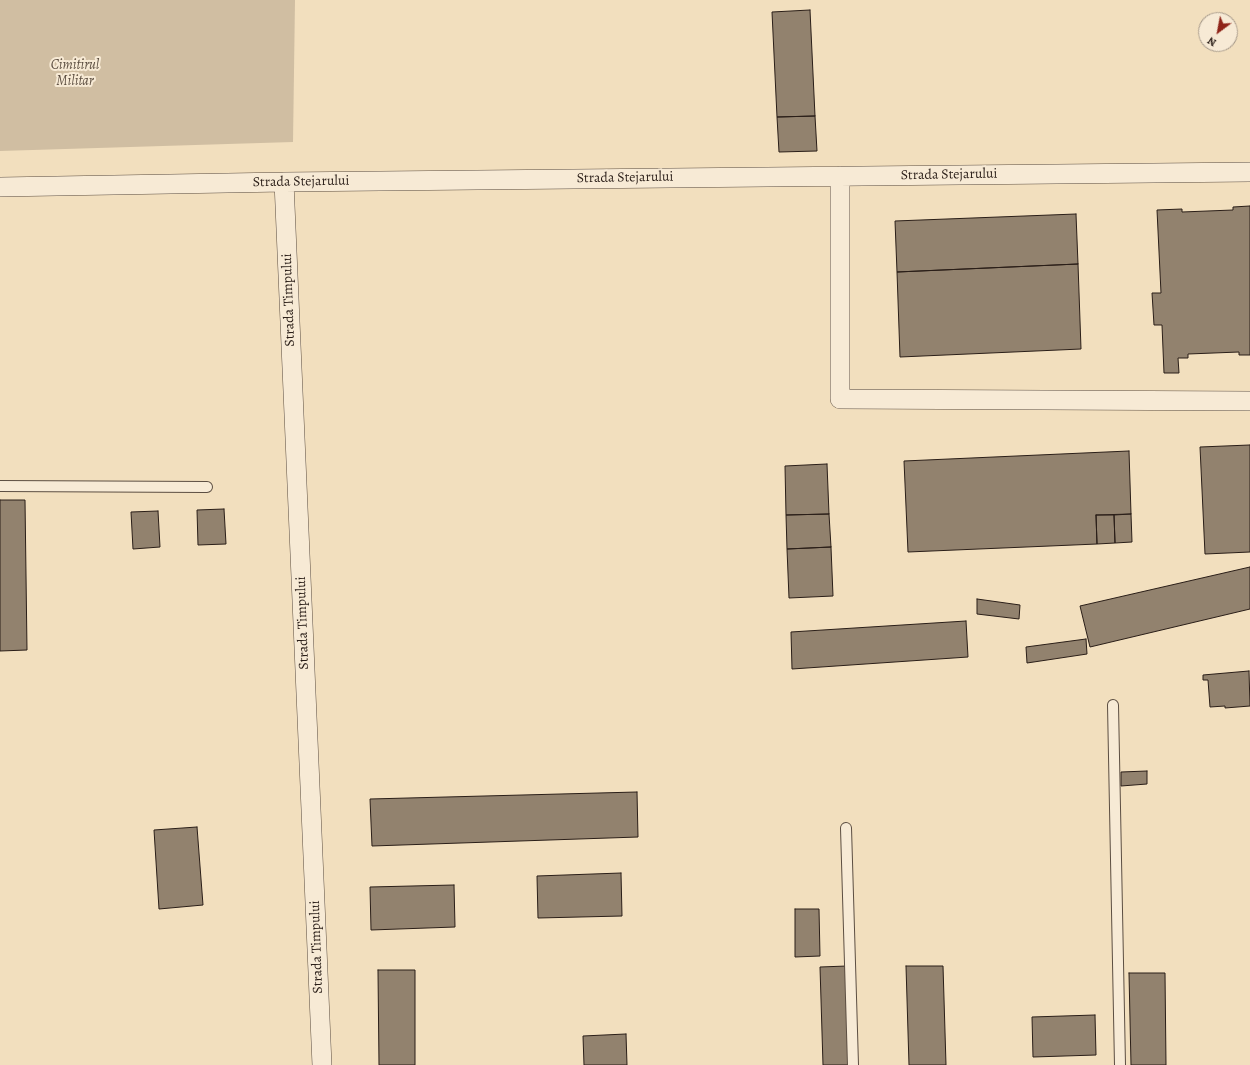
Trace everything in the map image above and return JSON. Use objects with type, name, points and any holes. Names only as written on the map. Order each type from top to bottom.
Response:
[{"type":"street","name":"Strada Stejarului","points":[[0,187],[284,182],[1250,172]]},
{"type":"street","points":[[840,176],[840,399],[1250,401]]},
{"type":"street","name":"Strada Timpului","points":[[284,182],[322,1065]]},
{"type":"lane","points":[[0,486],[207,487]]},
{"type":"lane","points":[[1113,705],[1120,1065]]},
{"type":"lane","points":[[846,828],[854,1065]]},
{"type":"green space","name":"Cimitirul Militar","points":[[0,0],[295,0],[293,142],[0,151]]},
{"type":"building","points":[[810,10],[815,116],[777,117],[772,12]]},
{"type":"building","points":[[815,116],[817,151],[779,152],[777,117]]},
{"type":"building","points":[[1250,206],[1250,355],[1239,355],[1239,352],[1188,354],[1188,358],[1178,358],[1179,373],[1164,373],[1162,325],[1154,325],[1152,293],[1161,293],[1157,210],[1182,209],[1182,212],[1233,210],[1233,207]]},
{"type":"building","points":[[1076,214],[1078,264],[897,272],[895,221]]},
{"type":"building","points":[[1078,264],[1081,349],[900,357],[897,272]]},
{"type":"building","points":[[1250,445],[1250,552],[1205,554],[1200,447]]},
{"type":"building","points":[[1129,451],[1131,514],[1096,515],[1097,544],[908,552],[904,461]]},
{"type":"building","points":[[827,464],[829,514],[786,515],[785,466]]},
{"type":"building","points":[[0,500],[25,500],[27,650],[0,651]]},
{"type":"building","points":[[224,509],[226,544],[198,545],[197,510]]},
{"type":"building","points":[[158,511],[160,547],[133,549],[131,512]]},
{"type":"building","points":[[829,514],[831,547],[787,549],[786,515]]},
{"type":"building","points":[[1131,514],[1132,542],[1115,543],[1114,515]]},
{"type":"building","points":[[1096,515],[1114,515],[1115,543],[1097,544]]},
{"type":"building","points":[[831,547],[833,596],[789,598],[787,549]]},
{"type":"building","points":[[1250,567],[1250,609],[1090,647],[1080,606]]},
{"type":"building","points":[[977,599],[1020,605],[1019,619],[977,614]]},
{"type":"building","points":[[966,621],[968,657],[792,669],[791,632]]},
{"type":"building","points":[[1086,639],[1087,654],[1027,663],[1026,647]]},
{"type":"building","points":[[1249,671],[1250,706],[1225,708],[1225,706],[1210,707],[1208,680],[1203,680],[1203,675]]},
{"type":"building","points":[[1147,771],[1147,784],[1121,786],[1121,772]]},
{"type":"building","points":[[637,792],[638,837],[372,846],[370,799]]},
{"type":"building","points":[[197,827],[203,905],[159,909],[154,830]]},
{"type":"building","points":[[621,873],[622,916],[538,918],[537,876]]},
{"type":"building","points":[[454,885],[455,927],[371,930],[370,887]]},
{"type":"building","points":[[795,909],[819,909],[820,956],[795,957]]},
{"type":"building","points":[[847,966],[851,1065],[823,1065],[820,967]]},
{"type":"building","points":[[906,966],[943,966],[946,1065],[909,1065]]},
{"type":"building","points":[[378,970],[415,970],[415,1065],[379,1065]]},
{"type":"building","points":[[1129,973],[1165,973],[1166,1065],[1131,1065]]},
{"type":"building","points":[[1095,1015],[1096,1055],[1033,1057],[1032,1017]]},
{"type":"building","points":[[626,1034],[627,1065],[584,1065],[583,1036]]}]
